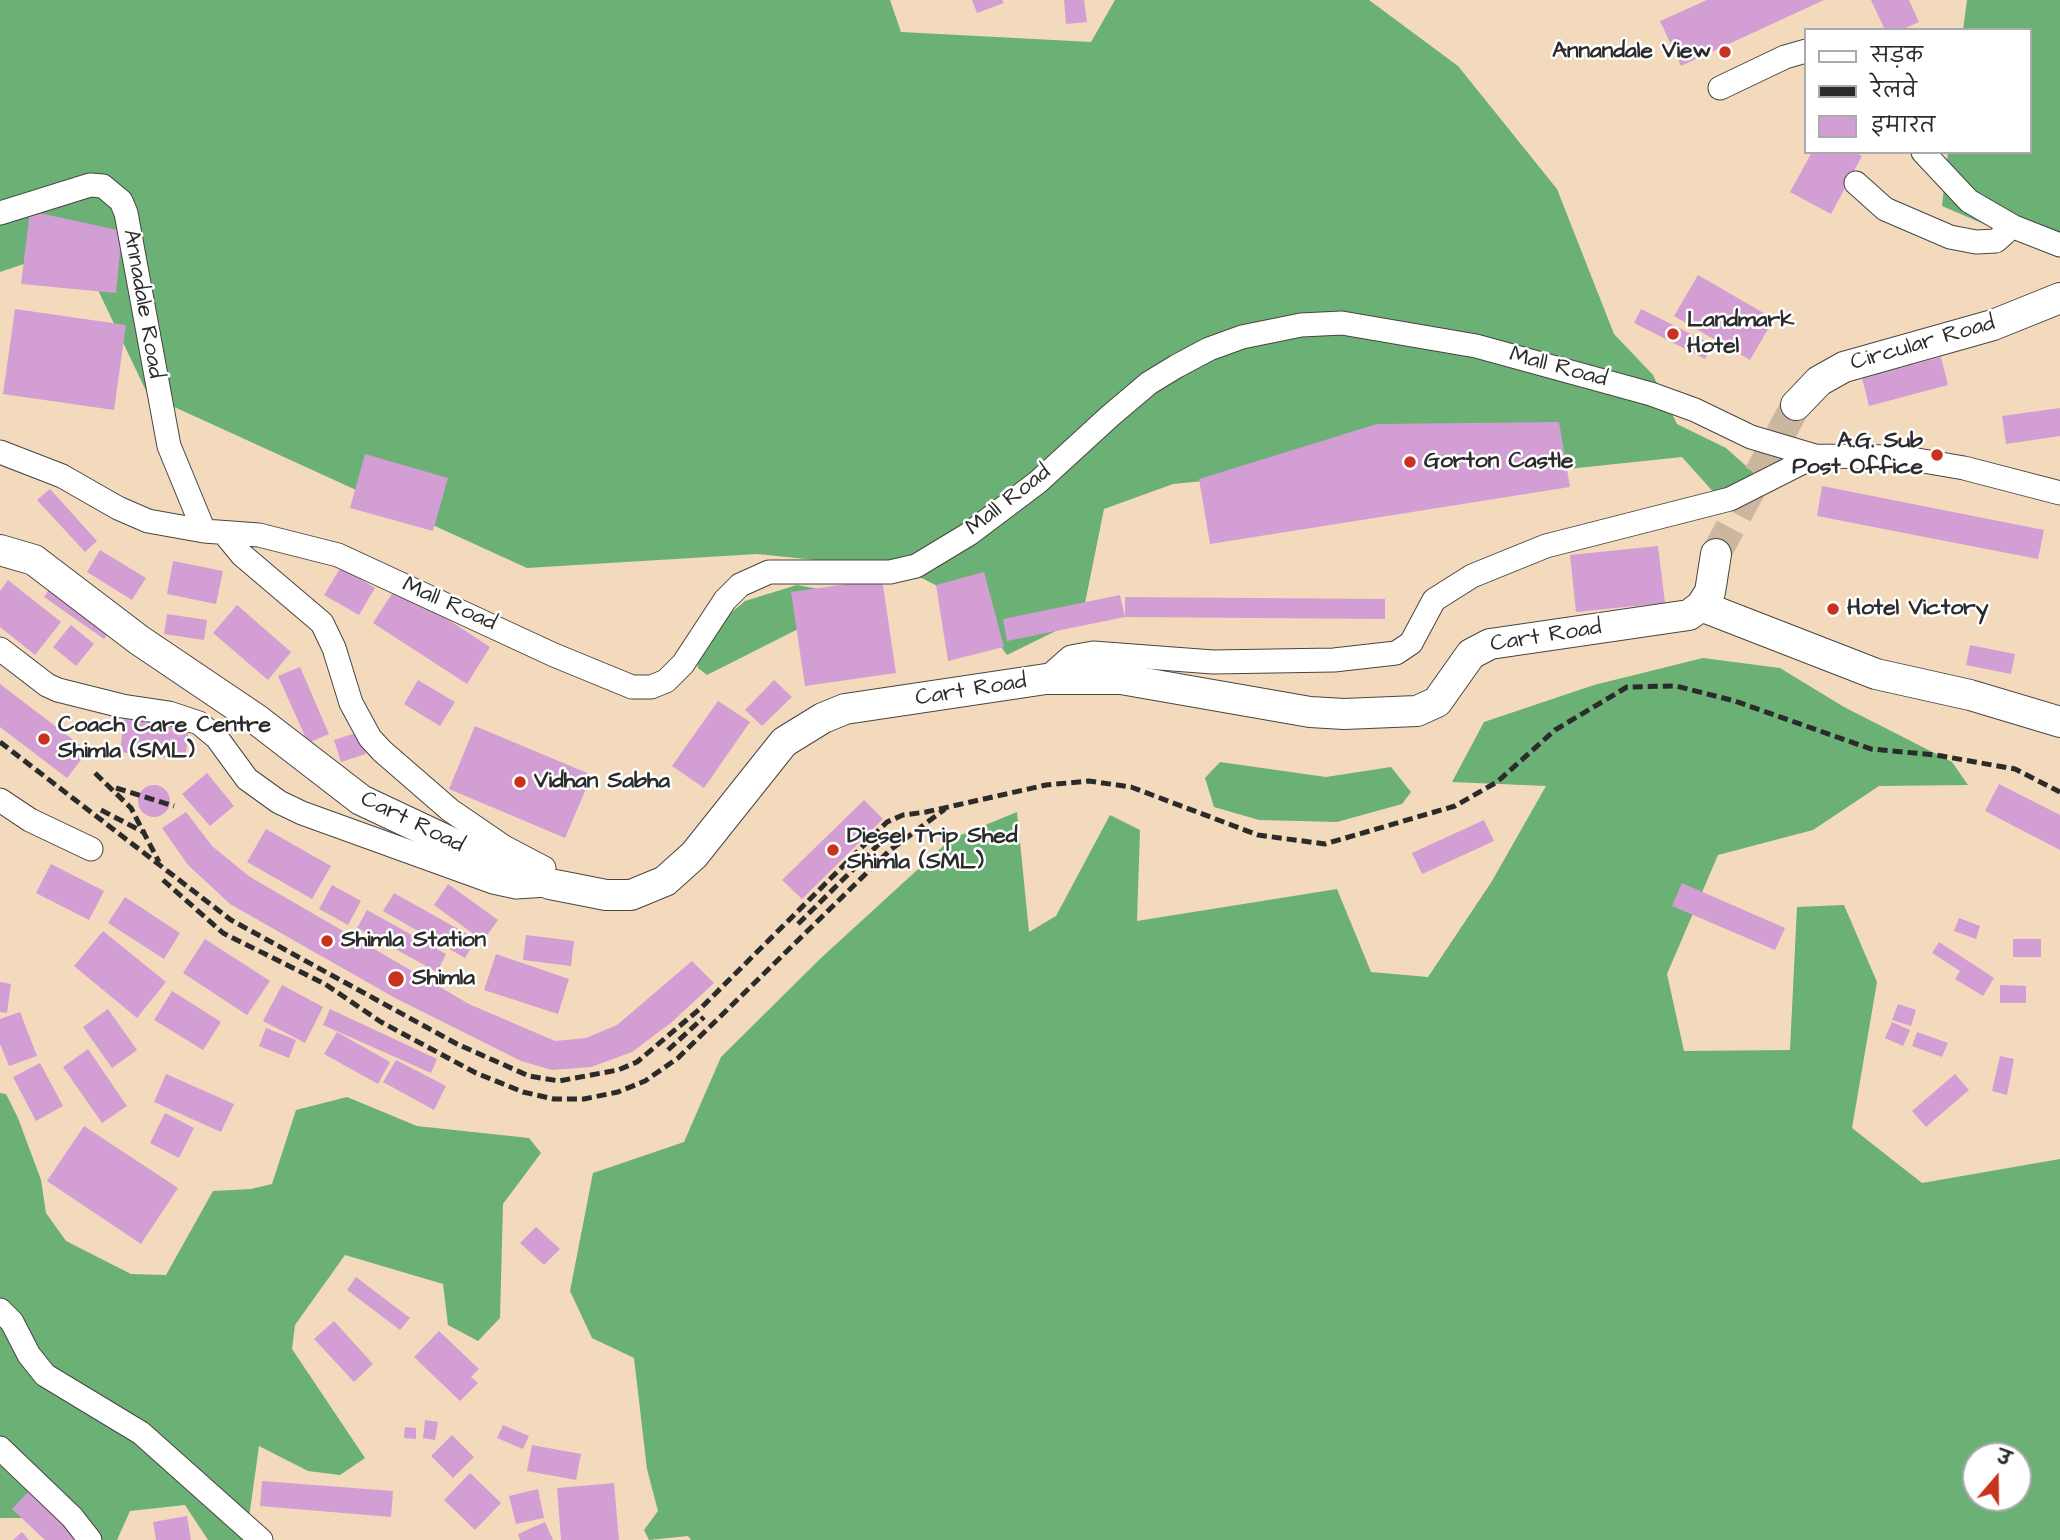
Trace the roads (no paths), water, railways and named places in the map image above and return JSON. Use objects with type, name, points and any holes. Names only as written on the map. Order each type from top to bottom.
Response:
[{"type":"main road","name":"Circular Road","points":[[1796,405],[1819,381],[1844,367],[1993,325],[2060,298]]},
{"type":"main road","name":"Cart Road","points":[[0,550],[34,560],[139,640],[256,719],[361,800],[482,857],[550,884],[606,895],[631,895],[653,887],[676,873],[694,855],[775,752],[791,737],[823,718],[845,709],[1046,680],[1131,679],[1310,712],[1405,712],[1429,707],[1437,702],[1471,654],[1490,644],[1684,617],[1702,606]]},
{"type":"main road","points":[[1716,554],[1713,583],[1702,606],[1876,674],[1970,695],[2060,722]]},
{"type":"street","points":[[1720,88],[1785,57],[1804,52]]},
{"type":"street","points":[[1925,154],[1969,201],[2004,221],[2060,245]]},
{"type":"street","points":[[1856,183],[1866,188],[1885,209],[1950,237],[1976,242],[1996,241],[2005,233],[2004,221]]},
{"type":"street","name":"Annadale Road","points":[[0,213],[90,184],[103,186],[121,201],[126,213],[169,446],[214,532]]},
{"type":"street","name":"Mall Road","points":[[0,452],[62,476],[135,516],[214,532],[291,541],[338,555],[632,687],[651,687],[666,681],[683,664],[725,600],[740,585],[769,572],[890,572],[916,565],[969,534],[1009,504],[1149,383],[1209,349],[1242,337],[1301,326],[1342,323],[1476,346],[1650,394],[1695,410],[1751,437],[1815,456],[1900,457],[1964,468],[2060,493]]},
{"type":"street","points":[[1046,680],[1071,657],[1093,653],[1213,662],[1334,660],[1396,653],[1411,643],[1434,600],[1472,576],[1546,546],[1730,499],[1815,456]]},
{"type":"street","points":[[214,532],[321,623],[334,648],[360,722],[370,738],[400,769],[504,848],[580,883],[631,895]]},
{"type":"street","points":[[0,649],[47,685],[58,690],[122,706],[169,713],[200,723],[217,738],[247,779],[279,802],[302,813],[494,882],[516,887],[550,884]]},
{"type":"street","points":[[0,800],[30,820],[91,849]]},
{"type":"street","points":[[0,1310],[12,1322],[29,1355],[45,1374],[141,1433],[261,1540]]},
{"type":"street","points":[[0,1448],[72,1517],[90,1540]]},
{"type":"tunnel","points":[[1716,554],[1796,405]]},
{"type":"railway","points":[[0,742],[231,920],[457,1044],[529,1076],[559,1081],[618,1070],[637,1062],[702,1007],[887,822],[903,815],[1046,785],[1089,781],[1131,787],[1258,835],[1325,844],[1455,806],[1497,782],[1555,730],[1627,687],[1676,686],[1735,701],[1871,749],[1936,755],[2015,769],[2060,792]]},
{"type":"railway","points":[[95,773],[131,808],[159,862]]},
{"type":"railway","points":[[116,788],[174,806]]},
{"type":"railway","points":[[163,880],[223,933],[325,984],[381,1022],[476,1073],[523,1092],[554,1099],[584,1099],[618,1092],[645,1081],[678,1058],[889,851],[945,809]]},
{"type":"railway","points":[[101,810],[145,833]]},
{"type":"railway","points":[[798,924],[886,837]]},
{"type":"railway","points":[[668,1050],[704,1017]]},
{"type":"place","name":"Annandale View","points":[[1725,52]]},
{"type":"place","name":"Landmark Hotel","points":[[1673,334]]},
{"type":"place","name":"A.G. Sub Post Office","points":[[1937,455]]},
{"type":"place","name":"Gorton Castle","points":[[1410,462]]},
{"type":"place","name":"Hotel Victory","points":[[1833,609]]},
{"type":"place","name":"Coach Care Centre Shimla (SML)","points":[[44,739]]},
{"type":"place","name":"Vidhan Sabha","points":[[520,782]]},
{"type":"place","name":"Diesel Trip Shed Shimla (SML)","points":[[833,850]]},
{"type":"place","name":"Shimla Station","points":[[327,941]]},
{"type":"place","name":"Shimla","points":[[396,979]]}]
